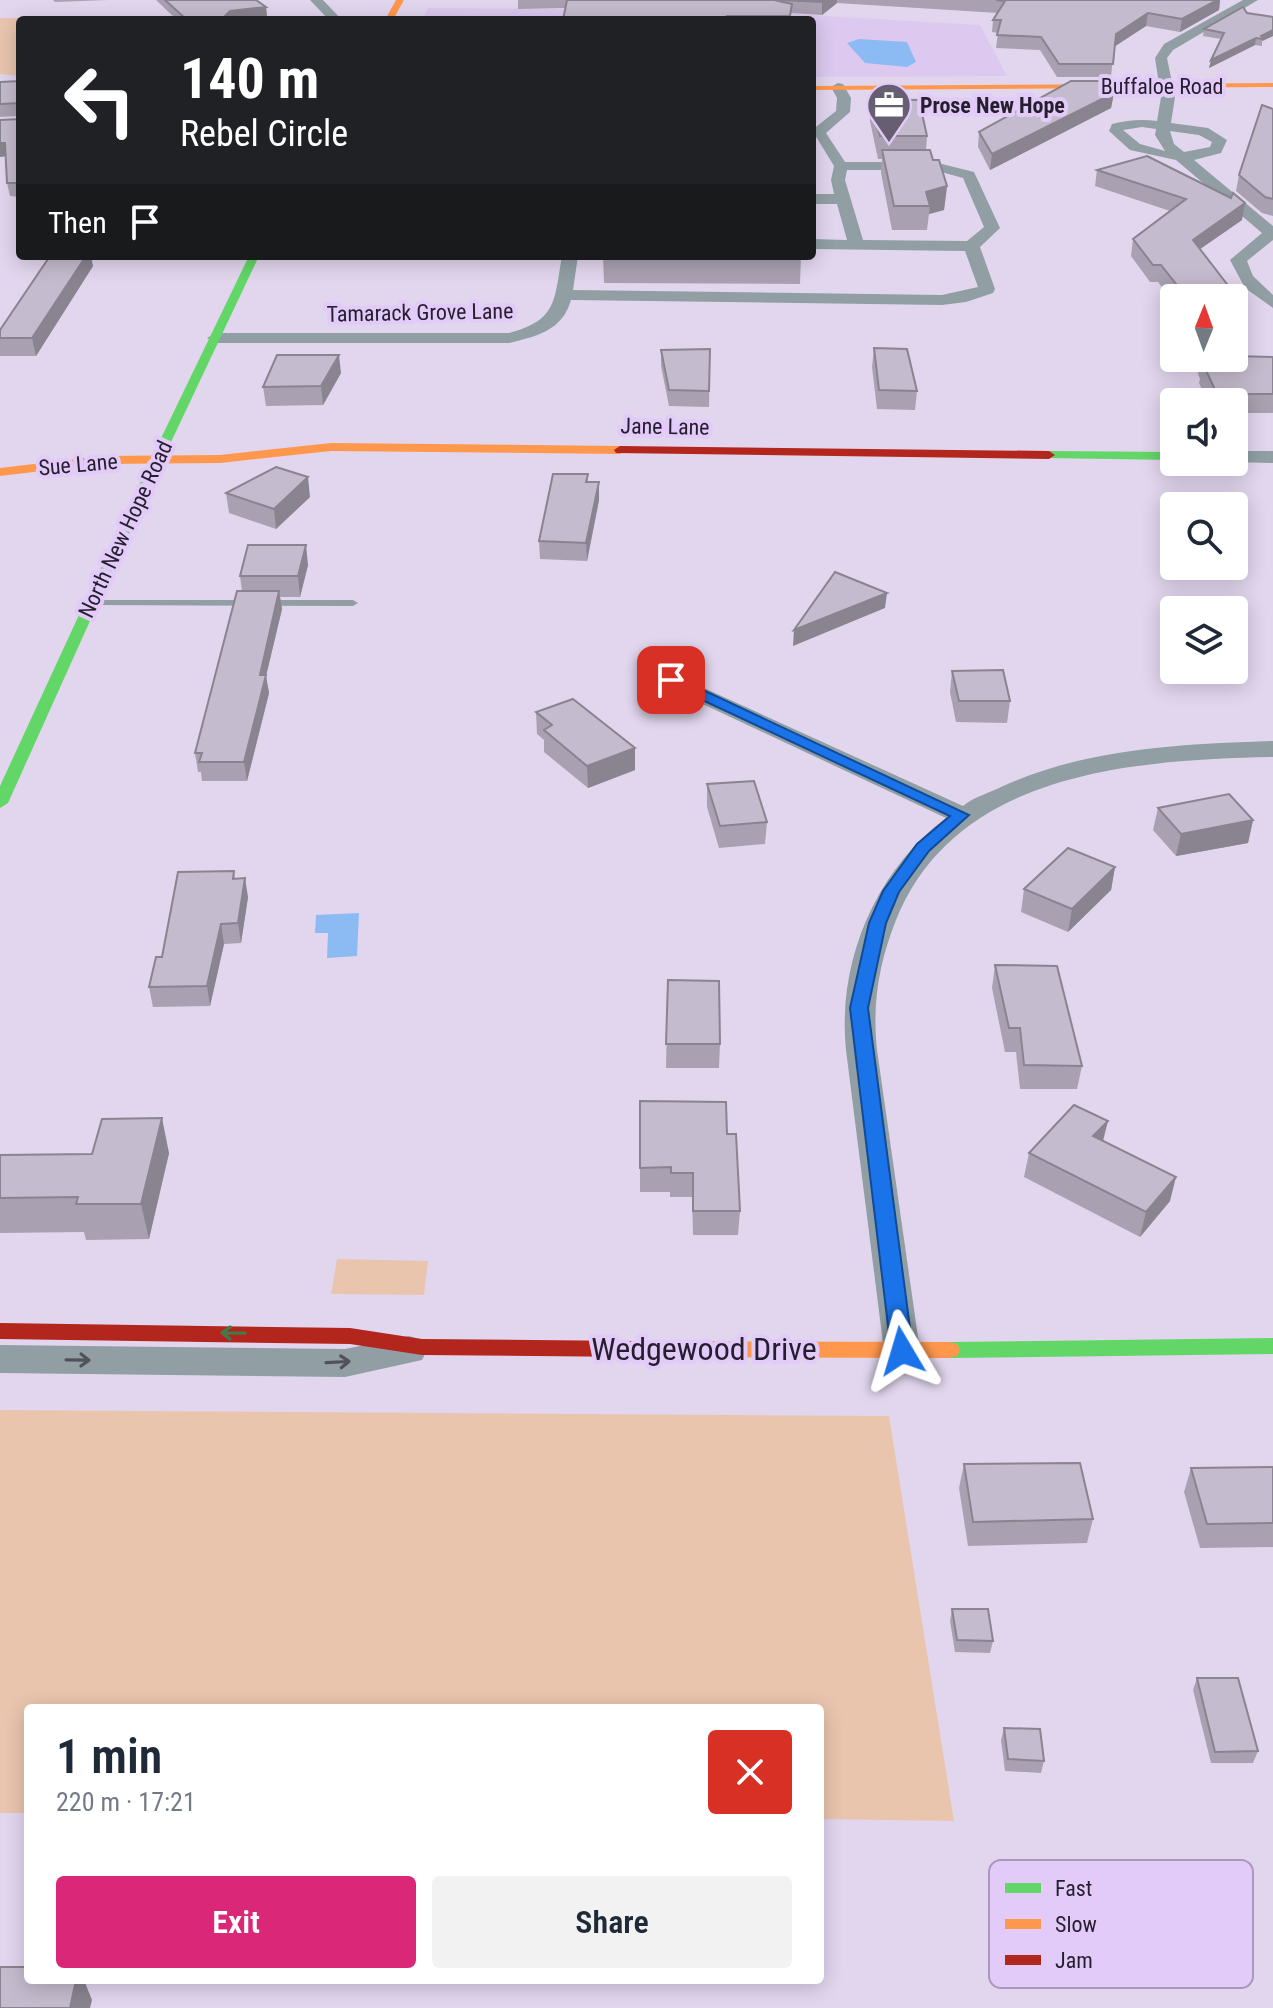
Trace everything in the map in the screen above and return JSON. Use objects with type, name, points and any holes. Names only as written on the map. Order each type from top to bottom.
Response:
[{"type":"main road","name":"Buffaloe Road","points":[[816,88],[1273,85]]},
{"type":"main road","name":"North New Hope Road","points":[[2,793],[252,260]]},
{"type":"main road","name":"Jane Lane","points":[[157,459],[220,459],[310,448],[361,447],[1160,456]]},
{"type":"main road","name":"Sue Lane","points":[[0,472],[71,462],[157,459]]},
{"type":"main road","name":"Wedgewood Drive","points":[[0,1331],[350,1336],[422,1347],[902,1351],[1273,1346]]},
{"type":"street","points":[[316,0],[332,16]]},
{"type":"street","points":[[1217,3],[1252,4]]},
{"type":"street","points":[[1252,4],[1168,47],[1161,58],[1166,88],[1162,135],[1168,146],[1272,234],[1238,260],[1239,268],[1257,290],[1273,303]]},
{"type":"street","points":[[816,131],[843,112],[844,98],[838,87]]},
{"type":"street","points":[[1125,124],[1162,124],[1203,131],[1220,140],[1216,150],[1207,155],[1178,155],[1125,141],[1116,131],[1117,127],[1125,124]]},
{"type":"street","points":[[816,134],[845,199],[856,244]]},
{"type":"street","points":[[816,244],[971,246],[992,228],[969,175],[934,166],[835,175]]},
{"type":"street","points":[[816,199],[845,199]]},
{"type":"street","points":[[564,295],[942,300],[966,297],[987,289],[971,246]]},
{"type":"street","name":"Tamarack Grove Lane","points":[[216,338],[509,338],[536,332],[553,323],[561,310],[569,260]]},
{"type":"street","points":[[1248,457],[1273,457]]},
{"type":"street","points":[[671,680],[961,815]]},
{"type":"street","points":[[902,1351],[859,1008],[877,923],[891,891],[923,848],[961,815],[1049,778],[1100,763],[1153,754],[1273,749]]},
{"type":"street","name":"Wedgewood Drive","points":[[0,1359],[345,1363],[422,1347]]},
{"type":"lane","points":[[92,603],[353,603]]},
{"type":"shaded area","points":[[428,8],[740,11],[980,25],[1007,76],[816,77],[816,16],[424,16]]},
{"type":"shaded area","points":[[0,18],[16,18],[16,76],[0,74]]},
{"type":"shaded area","points":[[337,1259],[428,1261],[424,1295],[331,1294]]},
{"type":"shaded area","points":[[0,1410],[889,1416],[954,1821],[824,1819],[824,1704],[24,1704],[24,1813],[0,1813]]},
{"type":"water","points":[[859,39],[907,42],[916,62],[907,67],[865,63],[847,43]]},
{"type":"water","points":[[359,913],[357,956],[327,958],[328,933],[315,933],[316,915]]},
{"type":"building","points":[[165,0],[256,0],[266,7],[230,11],[225,16],[183,16]]},
{"type":"building","points":[[567,0],[774,0],[792,4],[790,16],[564,16]]},
{"type":"building","points":[[780,0],[825,0],[822,2]]},
{"type":"building","points":[[996,0],[1217,0],[1182,19],[1148,13],[1116,34],[1113,64],[1059,64],[1041,37],[997,35],[1001,20],[993,20],[1005,1]]},
{"type":"building","points":[[1243,7],[1247,13],[1273,17],[1273,30],[1261,36],[1263,39],[1256,38],[1211,60],[1224,33],[1204,29]]},
{"type":"building","points":[[16,81],[16,103],[0,104],[0,82]]},
{"type":"building","points":[[1071,81],[1113,81],[1114,93],[992,154],[979,132]]},
{"type":"building","points":[[872,99],[919,100],[927,136],[880,136]]},
{"type":"building","points":[[1262,105],[1273,109],[1273,199],[1265,197],[1239,175]]},
{"type":"building","points":[[16,119],[16,183],[7,183],[5,143],[0,143],[0,120]]},
{"type":"building","points":[[882,150],[930,150],[933,160],[939,160],[947,186],[926,192],[930,206],[894,206]]},
{"type":"building","points":[[1147,156],[1231,198],[1233,193],[1245,203],[1193,240],[1227,284],[1176,284],[1161,265],[1153,265],[1133,239],[1186,199],[1097,170]]},
{"type":"building","points":[[47,260],[83,260],[32,338],[0,338],[0,330]]},
{"type":"building","points":[[874,348],[907,349],[917,391],[879,390]]},
{"type":"building","points":[[710,349],[709,391],[669,390],[661,350]]},
{"type":"building","points":[[277,355],[339,355],[321,386],[263,387]]},
{"type":"building","points":[[1248,356],[1273,357],[1273,394],[1248,394],[1248,388],[1214,388],[1207,372],[1248,372]]},
{"type":"building","points":[[276,467],[308,477],[274,509],[226,493]]},
{"type":"building","points":[[553,474],[588,474],[586,482],[599,482],[586,543],[539,541]]},
{"type":"building","points":[[248,545],[306,545],[298,576],[240,576]]},
{"type":"building","points":[[835,572],[887,593],[794,630]]},
{"type":"building","points":[[237,591],[279,591],[260,675],[266,675],[244,762],[199,762],[202,753],[195,753]]},
{"type":"building","points":[[1003,670],[1010,701],[959,701],[952,671]]},
{"type":"building","points":[[573,699],[635,748],[587,766],[544,730],[552,725],[536,712]]},
{"type":"building","points":[[754,781],[767,822],[720,826],[707,784]]},
{"type":"building","points":[[1229,794],[1253,820],[1181,834],[1158,808]]},
{"type":"building","points":[[1068,848],[1115,867],[1072,909],[1024,889]]},
{"type":"building","points":[[234,871],[233,879],[245,878],[238,923],[221,924],[207,986],[149,987],[156,957],[162,957],[178,872]]},
{"type":"building","points":[[995,965],[1057,966],[1082,1066],[1024,1065],[1020,1028],[1009,1028]]},
{"type":"building","points":[[668,980],[719,981],[720,1044],[666,1044]]},
{"type":"building","points":[[640,1101],[726,1102],[727,1134],[736,1134],[740,1211],[693,1211],[693,1173],[671,1173],[671,1167],[640,1168]]},
{"type":"building","points":[[1074,1105],[1108,1121],[1093,1136],[1176,1177],[1146,1212],[1029,1153]]},
{"type":"building","points":[[162,1118],[141,1204],[76,1204],[78,1197],[0,1198],[0,1155],[92,1154],[102,1119]]},
{"type":"building","points":[[1080,1463],[1093,1519],[973,1522],[964,1464]]},
{"type":"building","points":[[1273,1467],[1273,1523],[1207,1524],[1191,1468]]},
{"type":"building","points":[[952,1609],[988,1609],[993,1641],[957,1640]]},
{"type":"building","points":[[1197,1678],[1238,1678],[1258,1751],[1215,1752]]},
{"type":"building","points":[[1004,1728],[1040,1729],[1044,1761],[1008,1759]]},
{"type":"building","points":[[0,1967],[24,1967],[24,1984],[75,1984],[70,2008],[0,2008]]},
{"type":"traffic: fast","points":[[0,803],[157,459],[252,260]]},
{"type":"traffic: fast","points":[[1049,455],[1160,456]]},
{"type":"traffic: fast","points":[[949,1350],[1273,1346]]},
{"type":"traffic: slow","points":[[391,16],[400,0]]},
{"type":"traffic: slow","points":[[816,88],[1273,85]]},
{"type":"traffic: slow","points":[[0,472],[102,460],[220,459],[331,447],[620,450]]},
{"type":"traffic: slow","points":[[635,1349],[949,1350]]},
{"type":"traffic: jam","points":[[620,450],[1049,455]]},
{"type":"traffic: jam","points":[[0,1331],[350,1336],[422,1347],[635,1349]]},
{"type":"place","name":"Prose New Hope","points":[[889,144]]},
{"type":"route","points":[[671,680],[961,815],[923,848],[891,891],[877,923],[859,1008],[902,1351]]}]
